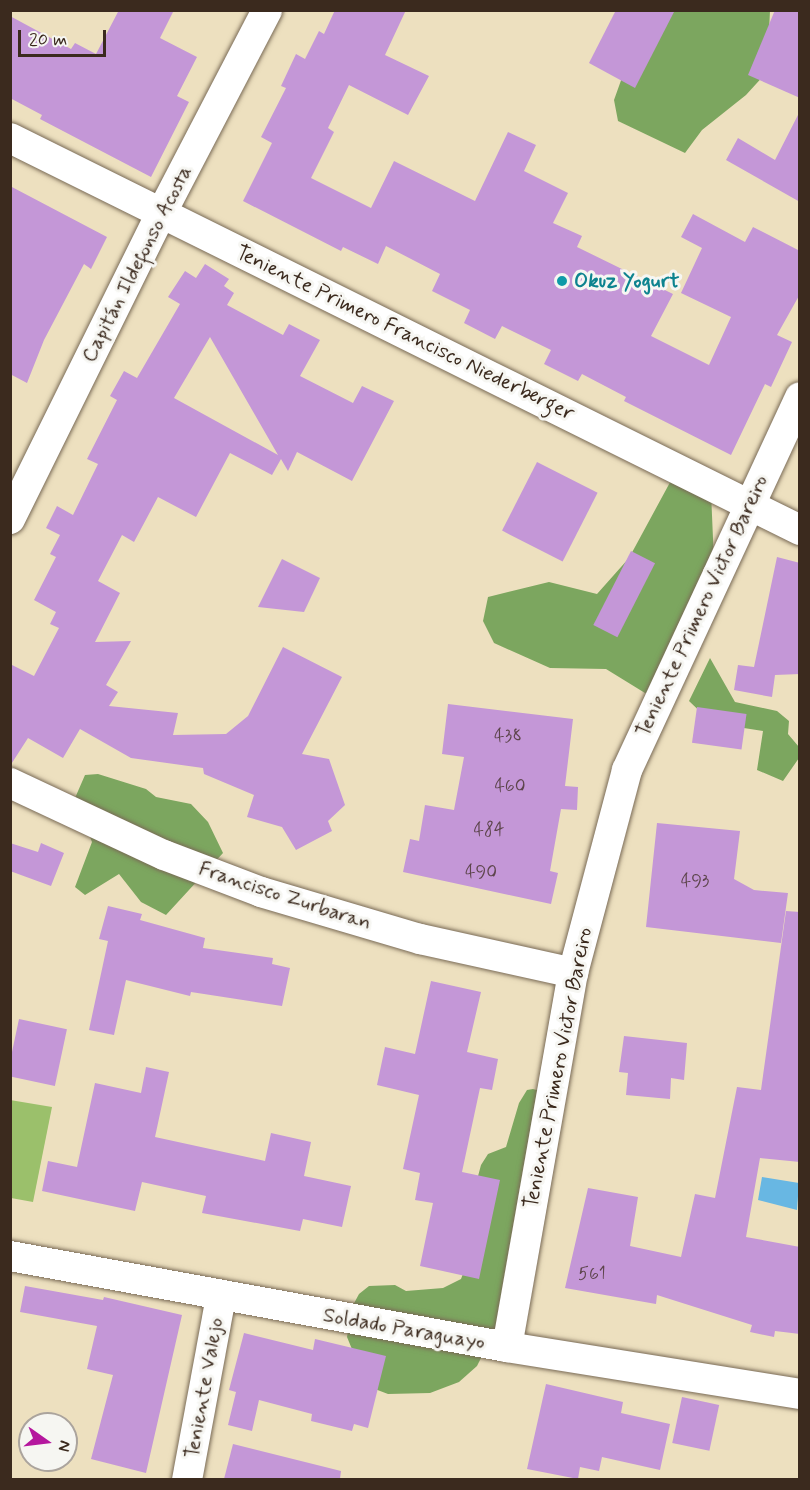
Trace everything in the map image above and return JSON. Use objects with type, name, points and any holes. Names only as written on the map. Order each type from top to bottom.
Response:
[{"type":"street","name":"Capitán Ildefonso Acosta","points":[[10,519],[162,212],[267,10]]},
{"type":"street","name":"Teniente Primero Francisco Niederberger","points":[[10,138],[800,530]]},
{"type":"street","name":"Teniente Primero Victor Bareiro","points":[[507,1347],[573,973],[639,738],[800,397]]},
{"type":"street","name":"Francisco Zurbaran","points":[[10,783],[164,855],[261,891],[420,939],[573,973]]},
{"type":"street","name":"Soldado Paraguayo","points":[[10,1256],[507,1347],[800,1394]]},
{"type":"street","name":"Teniente Valejo","points":[[188,1479],[221,1296]]},
{"type":"green space","points":[[619,11],[770,11],[767,72],[746,95],[702,130],[685,153],[618,121],[614,100],[629,58]]},
{"type":"green space","points":[[674,475],[711,492],[715,585],[673,695],[645,693],[606,669],[550,668],[494,643],[483,621],[488,597],[549,582],[597,594],[629,558]]},
{"type":"green space","points":[[710,658],[735,702],[777,711],[789,721],[788,734],[799,747],[799,758],[783,781],[757,770],[763,731],[712,723],[689,701]]},
{"type":"green space","points":[[98,774],[146,789],[156,797],[191,804],[208,822],[223,853],[166,915],[141,902],[119,874],[85,895],[75,887],[92,842],[75,798],[85,775]]},
{"type":"green space","points":[[527,1090],[540,1091],[512,1296],[477,1366],[459,1382],[430,1393],[388,1394],[367,1386],[347,1337],[352,1307],[359,1294],[369,1286],[395,1285],[406,1291],[443,1288],[461,1279],[471,1253],[474,1191],[481,1165],[488,1154],[506,1147],[519,1103]]},
{"type":"green space","points":[[10,1100],[52,1107],[33,1202],[11,1198]]},
{"type":"water","points":[[762,1177],[799,1183],[797,1210],[758,1200]]},
{"type":"building","points":[[119,10],[174,10],[160,38],[197,57],[177,96],[189,102],[151,177],[40,119],[42,115],[10,98],[10,16],[71,49],[75,43],[96,54]]},
{"type":"building","points":[[335,10],[406,10],[385,55],[429,76],[408,115],[349,85],[328,128],[334,132],[311,178],[371,208],[394,161],[475,201],[508,132],[536,145],[524,171],[568,193],[553,223],[582,236],[577,247],[673,294],[651,336],[709,365],[731,317],[681,293],[702,248],[681,237],[693,214],[745,242],[753,227],[800,251],[800,294],[777,335],[792,342],[771,387],[765,384],[731,455],[624,401],[626,397],[582,374],[578,381],[544,364],[551,350],[502,326],[495,339],[464,323],[470,310],[432,291],[440,274],[386,246],[378,264],[343,247],[341,251],[243,201],[272,143],[261,137],[286,88],[281,86],[296,54],[305,59],[319,31],[324,34]]},
{"type":"building","points":[[616,10],[675,10],[635,88],[589,63]]},
{"type":"building","points":[[775,10],[800,10],[800,98],[748,75]]},
{"type":"building","points":[[800,111],[800,202],[726,160],[738,138],[775,160]]},
{"type":"building","points":[[10,186],[107,237],[91,269],[84,264],[44,340],[27,383],[10,374]]},
{"type":"building","points":[[205,264],[229,279],[224,286],[234,293],[227,305],[283,335],[289,324],[320,340],[300,376],[353,403],[362,386],[394,401],[352,481],[297,452],[288,471],[281,459],[272,475],[230,453],[196,517],[158,497],[134,542],[122,535],[98,581],[120,593],[95,642],[131,641],[106,685],[118,692],[109,706],[178,713],[173,735],[226,734],[248,716],[283,647],[342,677],[302,754],[329,759],[345,805],[328,821],[332,831],[296,850],[282,827],[247,817],[254,795],[204,774],[203,768],[131,758],[80,729],[63,758],[28,738],[10,766],[10,664],[34,676],[59,628],[50,624],[56,612],[34,600],[56,557],[50,554],[60,535],[46,528],[57,506],[73,515],[98,464],[87,459],[117,400],[110,396],[124,371],[137,378],[180,304],[168,297],[185,271],[196,278]],"holes":[[[210,337],[278,455],[174,398]]]},
{"type":"building","points":[[537,462],[598,493],[563,561],[502,531]]},
{"type":"building","points":[[631,551],[655,563],[617,637],[593,625]]},
{"type":"building","points":[[777,557],[800,563],[800,674],[775,675],[772,697],[734,690],[738,665],[754,667]]},
{"type":"building","points":[[282,559],[320,578],[304,612],[258,607]]},
{"type":"building","points":[[448,704],[573,719],[565,786],[578,787],[577,810],[561,809],[550,871],[558,873],[551,904],[403,872],[410,839],[419,841],[425,805],[454,810],[464,757],[442,754]]},
{"type":"building","points":[[697,707],[747,714],[742,750],[692,743]]},
{"type":"building","points":[[657,823],[740,831],[734,879],[754,890],[788,893],[781,943],[646,927]]},
{"type":"building","points":[[10,843],[38,852],[41,843],[64,853],[51,886],[10,871]]},
{"type":"building","points":[[108,906],[142,914],[140,920],[205,938],[203,948],[273,958],[272,964],[290,968],[282,1006],[191,992],[190,996],[126,980],[114,1035],[89,1030],[108,941],[99,939]]},
{"type":"building","points":[[786,911],[800,912],[800,1162],[760,1158],[746,1237],[800,1247],[800,1334],[775,1331],[774,1337],[750,1332],[752,1325],[657,1295],[656,1304],[565,1288],[588,1188],[638,1197],[630,1246],[681,1257],[695,1194],[715,1198],[737,1087],[761,1090]]},
{"type":"building","points":[[431,981],[481,992],[467,1052],[498,1059],[492,1090],[480,1088],[462,1172],[500,1180],[479,1279],[420,1266],[433,1203],[415,1200],[420,1173],[403,1169],[419,1095],[377,1085],[385,1047],[415,1054]]},
{"type":"building","points":[[19,1019],[67,1029],[55,1086],[10,1076],[10,1061]]},
{"type":"building","points":[[624,1036],[687,1043],[684,1080],[671,1078],[670,1099],[626,1095],[628,1073],[619,1072]]},
{"type":"building","points":[[146,1067],[169,1072],[155,1137],[265,1161],[271,1133],[311,1142],[304,1176],[351,1186],[342,1227],[303,1219],[300,1231],[202,1213],[206,1196],[142,1182],[135,1211],[42,1191],[48,1161],[77,1167],[95,1083],[141,1093]]},
{"type":"building","points":[[25,1286],[103,1300],[104,1297],[182,1315],[146,1473],[91,1459],[113,1375],[87,1369],[97,1326],[20,1312]]},
{"type":"building","points":[[244,1333],[313,1350],[315,1339],[386,1356],[368,1428],[354,1424],[352,1431],[311,1421],[312,1414],[259,1400],[252,1431],[228,1425],[236,1392],[229,1390]]},
{"type":"building","points":[[546,1384],[623,1402],[621,1413],[670,1424],[660,1470],[602,1457],[599,1471],[580,1467],[578,1479],[527,1469]]},
{"type":"building","points":[[682,1397],[719,1405],[709,1451],[672,1443]]},
{"type":"building","points":[[233,1444],[341,1471],[340,1479],[224,1479]]},
{"type":"place","name":"Okuz Yogurt","points":[[562,281]]}]
